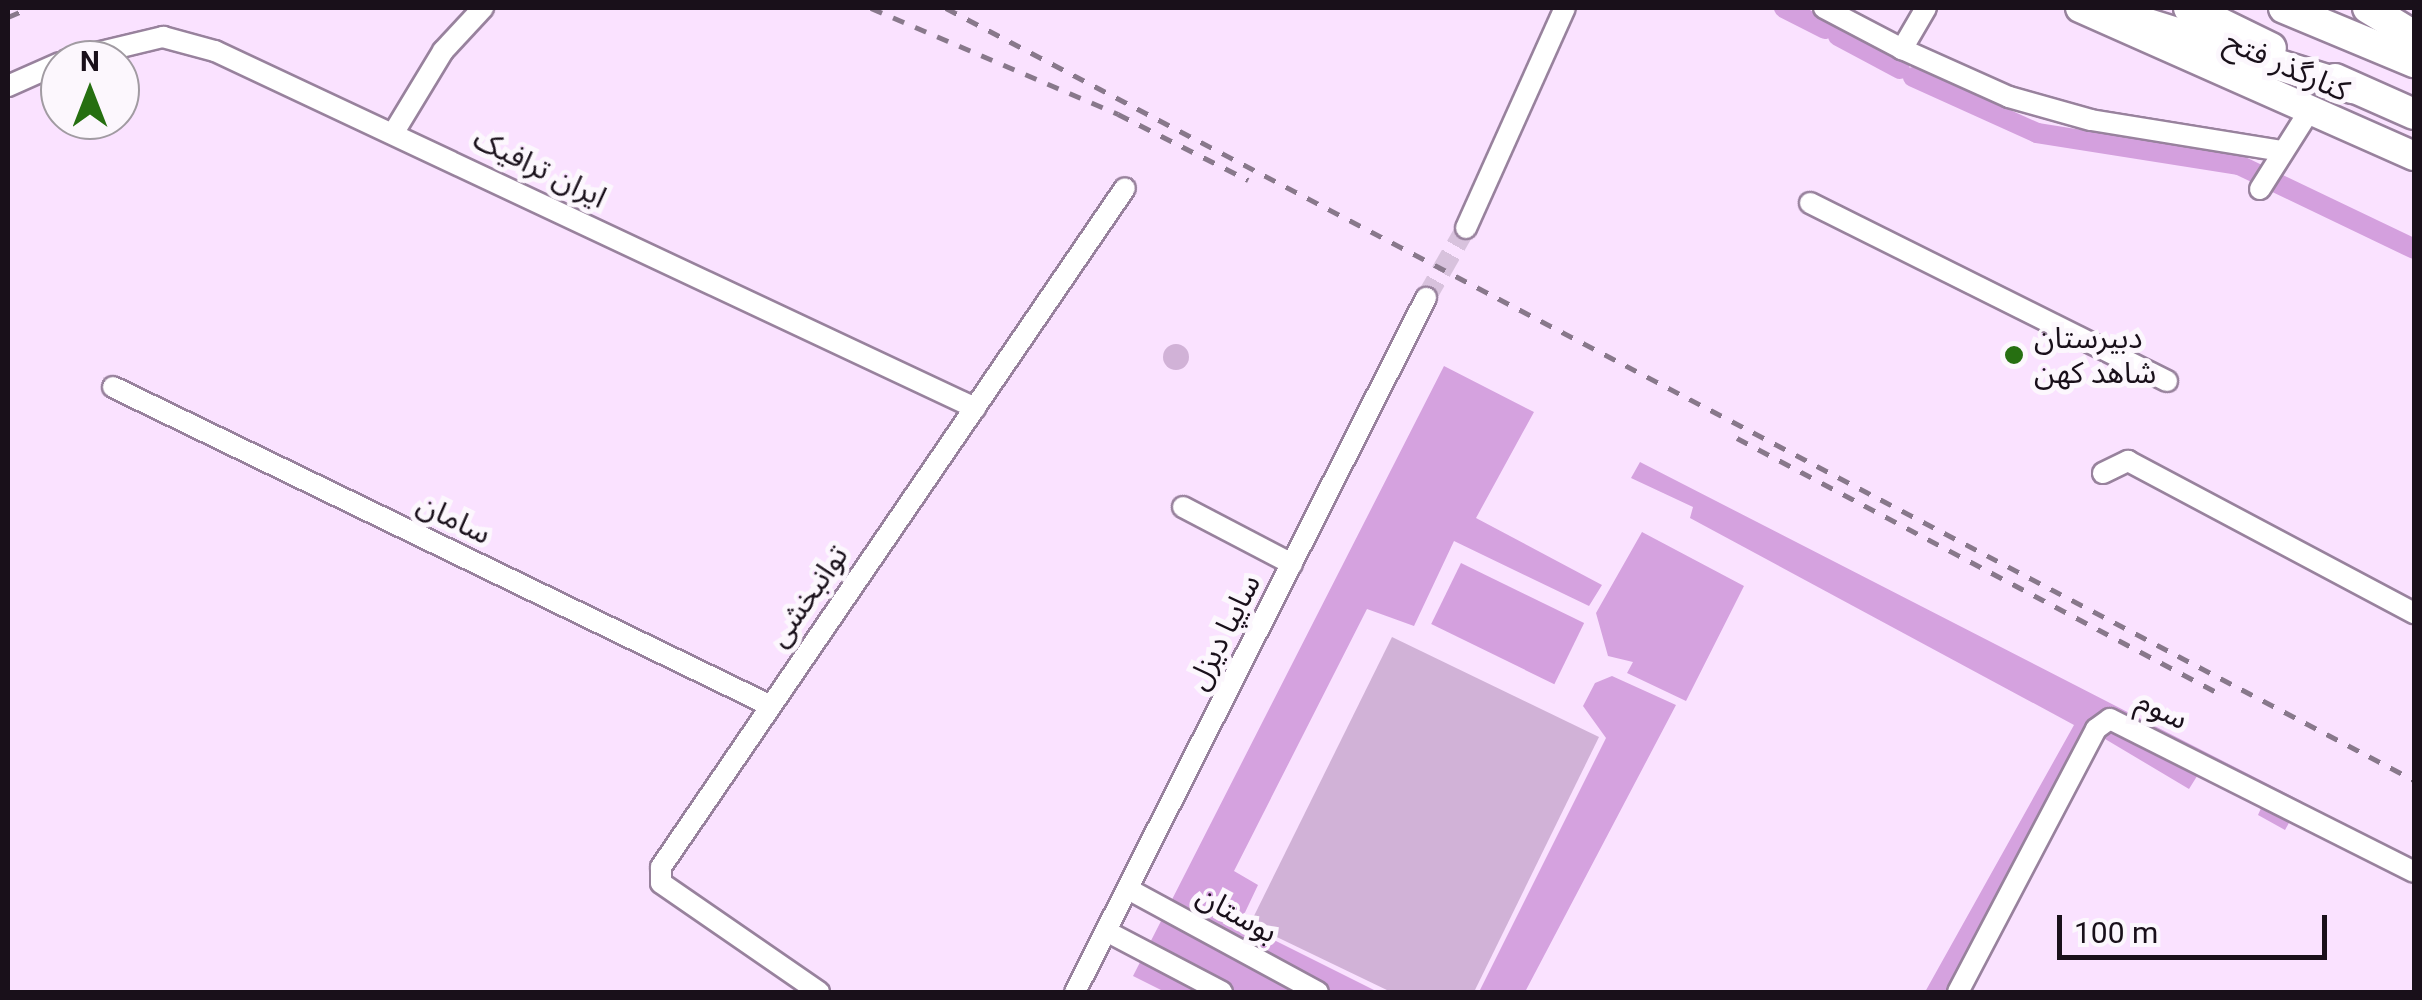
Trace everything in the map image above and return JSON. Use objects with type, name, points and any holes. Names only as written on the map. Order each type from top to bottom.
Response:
[{"type":"highway","points":[[2097,8],[2353,88]]},
{"type":"highway","points":[[2188,8],[2414,114]]},
{"type":"highway","points":[[2284,8],[2414,62]]},
{"type":"highway","points":[[2368,8],[2414,36]]},
{"type":"main road","name":"کنارگذر فتح","points":[[2080,8],[2308,113],[2414,156]]},
{"type":"main road","points":[[2384,8],[2414,19]]},
{"type":"street","points":[[394,132],[443,51],[482,8]]},
{"type":"street","points":[[1466,228],[1565,8]]},
{"type":"street","points":[[1902,48],[1926,8]]},
{"type":"street","points":[[1832,9],[1902,48],[2009,97],[2091,120],[2279,157]]},
{"type":"street","name":"ایران ترافیک","points":[[140,43],[163,37],[215,51],[975,408]]},
{"type":"street","points":[[8,86],[40,72]]},
{"type":"street","points":[[2260,189],[2308,113]]},
{"type":"street","name":"توانبخشی","points":[[819,992],[662,883],[668,850],[1125,188]]},
{"type":"street","points":[[1810,203],[2167,381]]},
{"type":"street","name":"سایپا دیزل","points":[[1075,992],[1426,298]]},
{"type":"street","name":"سامان","points":[[113,387],[769,705]]},
{"type":"street","points":[[2102,472],[2128,461],[2414,613]]},
{"type":"street","points":[[1183,507],[1292,564]]},
{"type":"street","name":"سوم","points":[[1958,992],[2096,729],[2110,720],[2414,872]]},
{"type":"street","name":"بوستان","points":[[1128,889],[1318,992]]},
{"type":"street","points":[[1106,931],[1222,992]]},
{"type":"shaded area","points":[[1176,344],[1185,348],[1189,357],[1185,366],[1176,370],[1167,366],[1163,357],[1167,348]]},
{"type":"shaded area","points":[[1444,366],[1534,412],[1476,518],[1602,585],[1589,606],[1454,541],[1414,626],[1367,609],[1234,871],[1258,885],[1240,923],[1378,992],[1165,992],[1133,976]]},
{"type":"shaded area","points":[[1640,462],[2301,801],[2285,830],[2258,815],[2262,806],[2199,773],[2189,789],[2095,733],[1950,992],[1925,992],[2074,725],[1690,518],[1693,507],[1631,478]]},
{"type":"shaded area","points":[[1642,532],[1744,586],[1686,701],[1627,673],[1633,662],[1608,656],[1596,613]]},
{"type":"shaded area","points":[[1461,563],[1584,623],[1554,684],[1431,624]]},
{"type":"shaded area","points":[[1392,637],[1599,737],[1474,992],[1391,992],[1250,924]]},
{"type":"shaded area","points":[[1612,676],[1676,705],[1525,992],[1479,992],[1606,738],[1583,706],[1595,683]]},
{"type":"waterway","points":[[1784,8],[1825,29]]},
{"type":"waterway","points":[[1838,36],[1900,69]]},
{"type":"waterway","points":[[1913,77],[2037,133],[2239,165],[2414,249]]},
{"type":"tunnel","points":[[1426,298],[1466,228]]},
{"type":"railway","points":[[8,17],[29,8]]},
{"type":"railway","points":[[871,8],[1118,114],[1248,180]]},
{"type":"railway","points":[[946,8],[2414,780]]},
{"type":"railway","points":[[1737,438],[2222,695]]},
{"type":"place","name":"دبیرستان شاهد کهن","points":[[2014,355]]}]
